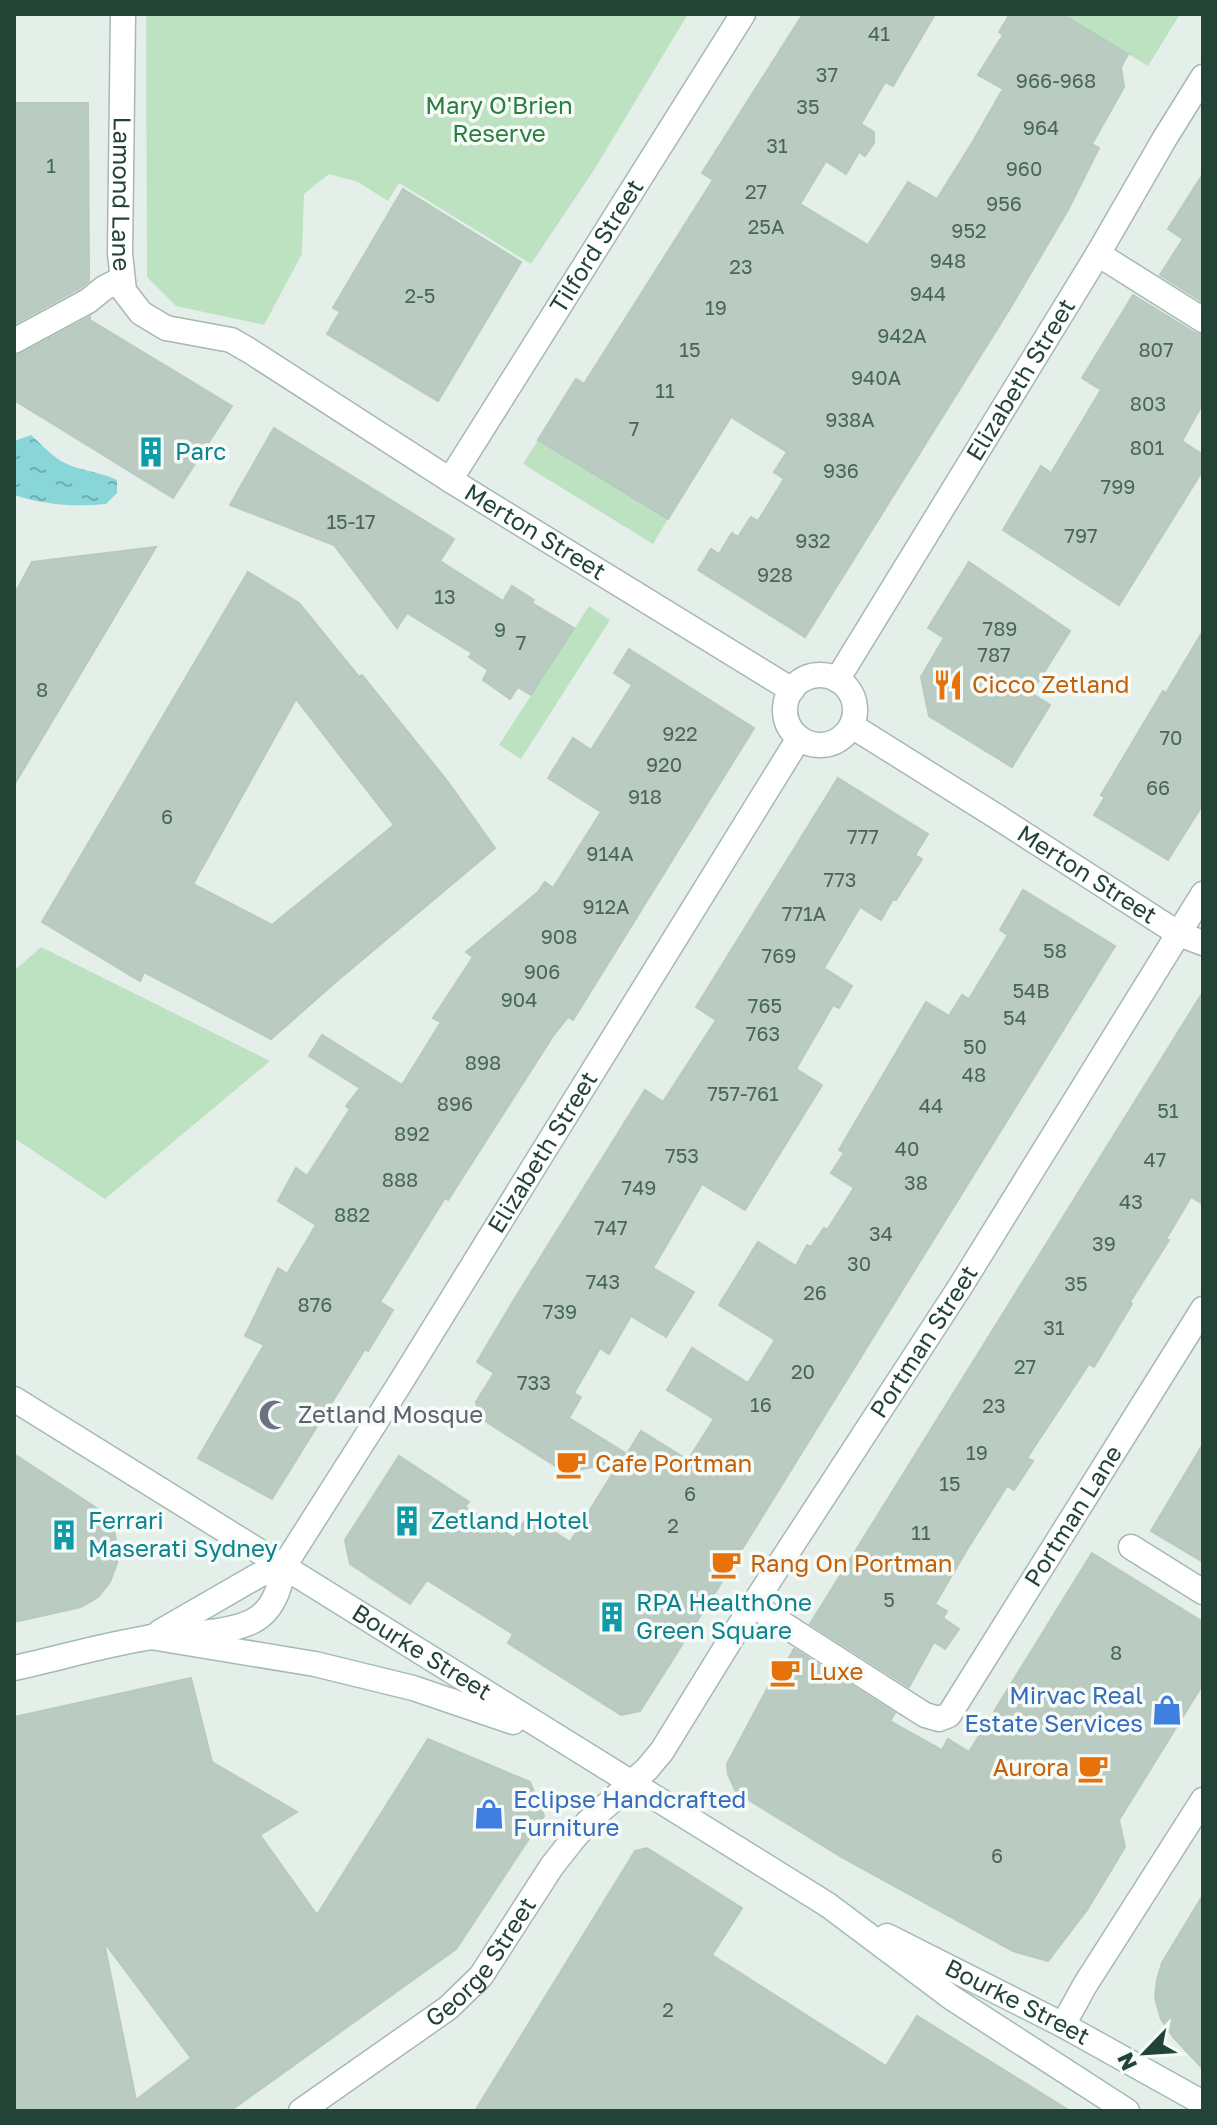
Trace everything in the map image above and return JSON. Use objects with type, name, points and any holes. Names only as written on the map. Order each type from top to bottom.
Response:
[{"type":"street","name":"Lamond Lane","points":[[123,14],[120,253],[124,291],[141,313],[166,328],[231,340],[279,370]]},
{"type":"street","name":"Tilford Street","points":[[450,480],[743,14]]},
{"type":"street","name":"Elizabeth Street","points":[[837,680],[1203,77]]},
{"type":"street","points":[[1098,254],[1203,320]]},
{"type":"street","points":[[14,341],[122,279]]},
{"type":"street","name":"Merton Street","points":[[279,370],[450,480],[792,690]]},
{"type":"street","points":[[828,676],[846,686],[855,706],[852,726],[846,735],[838,741],[818,745],[799,738],[787,721],[787,700],[792,690],[808,678],[828,676]]},
{"type":"street","name":"Merton Street","points":[[852,726],[1179,934],[1203,943]]},
{"type":"street","name":"Elizabeth Street","points":[[14,1668],[151,1637],[219,1630],[251,1622],[266,1611],[275,1599],[284,1566],[799,738]]},
{"type":"street","name":"Portman Street","points":[[632,1782],[662,1751],[960,1287],[1203,894]]},
{"type":"street","name":"Portman Lane","points":[[753,1605],[925,1715],[939,1719],[949,1715],[1203,1309]]},
{"type":"street","name":"Bourke Street","points":[[14,1399],[828,1905],[952,1998],[1127,2111]]},
{"type":"street","points":[[1131,1547],[1203,1592]]},
{"type":"street","name":"Elizabeth Street","points":[[151,1637],[259,1575],[284,1566]]},
{"type":"street","name":"Elizabeth Street","points":[[151,1637],[315,1664],[413,1688],[553,1735]]},
{"type":"street","name":"George Street","points":[[301,2111],[448,2008],[468,1989],[488,1966],[563,1851],[588,1822],[632,1782]]},
{"type":"street","points":[[1063,2025],[1085,1985],[1203,1800]]},
{"type":"street","name":"Bourke Street","points":[[828,1905],[1063,2025],[1203,2103]]},
{"type":"green space","name":"Mary O'Brien Reserve","points":[[146,14],[688,14],[594,170],[531,264],[399,183],[388,201],[358,182],[329,174],[304,194],[302,254],[264,325],[176,306],[147,277]]},
{"type":"green space","points":[[1062,14],[1180,14],[1148,66]]},
{"type":"green space","points":[[538,440],[668,519],[653,544],[523,464]]},
{"type":"green space","points":[[589,606],[610,620],[521,759],[499,745]]},
{"type":"green space","points":[[41,947],[270,1061],[105,1199],[14,1138],[14,971]]},
{"type":"water","points":[[31,435],[61,461],[117,480],[117,493],[106,504],[82,505],[48,503],[14,495],[14,441]]},
{"type":"building","points":[[803,14],[935,14],[893,86],[885,82],[861,124],[874,132],[874,143],[865,156],[859,152],[846,174],[826,161],[800,204],[868,245],[908,182],[937,199],[972,143],[1003,89],[978,75],[1003,35],[999,32],[1010,14],[1062,14],[1128,54],[1121,67],[1124,87],[1092,144],[1099,148],[1069,208],[805,637],[698,570],[711,549],[719,554],[732,533],[738,537],[751,517],[758,521],[784,479],[774,472],[787,452],[731,417],[668,519],[538,440],[576,379],[584,384],[713,180],[702,173]]},
{"type":"building","points":[[14,103],[88,103],[89,281],[14,324]]},
{"type":"building","points":[[1203,174],[1203,302],[1160,275],[1183,239],[1168,229]]},
{"type":"building","points":[[403,189],[521,262],[438,401],[327,334],[340,312],[333,308]]},
{"type":"building","points":[[1133,295],[1203,335],[1203,403],[1182,441],[1203,455],[1203,470],[1119,605],[1003,530],[1041,466],[1051,473],[1101,390],[1082,378]]},
{"type":"building","name":"Parc","points":[[90,317],[90,320],[232,406],[173,498],[14,400],[14,356]]},
{"type":"building","points":[[274,428],[454,539],[440,561],[503,601],[512,586],[534,600],[532,603],[574,628],[531,695],[518,687],[510,699],[483,680],[488,670],[469,657],[472,653],[407,613],[397,628],[334,545],[230,505]]},
{"type":"building","points":[[156,547],[14,785],[14,595],[32,562]]},
{"type":"building","points":[[969,562],[1070,631],[1031,693],[1050,705],[1012,767],[929,716],[921,677],[944,638],[928,628]]},
{"type":"building","points":[[248,572],[299,603],[448,782],[495,848],[271,1039],[144,972],[140,981],[42,922]],"holes":[[[296,699],[394,825],[272,925],[193,884]]]},
{"type":"building","points":[[1203,631],[1203,804],[1168,860],[1094,815],[1105,797],[1101,795]]},
{"type":"building","points":[[629,649],[754,728],[573,1020],[568,1017],[553,1036],[448,1200],[445,1198],[380,1302],[393,1310],[368,1351],[365,1349],[272,1499],[198,1458],[264,1345],[245,1336],[278,1268],[287,1274],[316,1225],[278,1201],[296,1168],[307,1176],[350,1109],[346,1106],[360,1088],[309,1056],[322,1035],[402,1085],[441,1022],[433,1018],[473,957],[466,952],[538,892],[545,882],[553,888],[601,812],[548,778],[573,738],[591,750],[632,685],[614,673]]},
{"type":"building","points":[[838,778],[928,834],[915,855],[922,859],[881,920],[860,907],[824,968],[852,986],[839,1008],[833,1005],[796,1069],[822,1085],[745,1210],[702,1184],[653,1268],[694,1292],[666,1337],[631,1316],[609,1354],[600,1348],[574,1393],[581,1397],[569,1418],[627,1454],[641,1431],[688,1460],[714,1419],[667,1390],[692,1348],[748,1383],[775,1340],[719,1305],[758,1242],[796,1266],[807,1245],[811,1247],[824,1228],[827,1230],[854,1188],[831,1173],[844,1153],[839,1150],[926,1002],[949,1016],[962,995],[969,999],[1008,935],[1000,930],[1023,890],[1115,946],[640,1711],[621,1715],[508,1643],[513,1634],[427,1580],[410,1604],[350,1564],[345,1540],[399,1456],[469,1502],[465,1507],[514,1538],[528,1515],[570,1542],[621,1460],[566,1473],[479,1417],[476,1402],[494,1373],[477,1362],[645,1090],[663,1102],[716,1020],[696,1007]]},
{"type":"building","points":[[1203,992],[1203,1204],[1191,1197],[1094,1367],[1089,1364],[1027,1458],[1033,1461],[1014,1490],[1007,1486],[968,1548],[935,1604],[947,1611],[943,1618],[959,1629],[945,1649],[934,1642],[909,1687],[810,1624]]},
{"type":"building","points":[[1203,1444],[1203,1562],[1151,1531]]},
{"type":"building","name":"Ferrari Maserati Sydney","points":[[14,1454],[101,1511],[114,1530],[118,1552],[110,1582],[98,1597],[81,1607],[14,1622]]},
{"type":"building","points":[[1092,1553],[1203,1622],[1203,1684],[1119,1820],[1125,1847],[1087,1910],[1048,1961],[1013,1951],[843,1858],[736,1792],[727,1764],[782,1661],[786,1663],[794,1649],[895,1713],[890,1721],[942,1750],[948,1739],[969,1752]]},
{"type":"building","points":[[191,1678],[212,1762],[297,1812],[260,1835],[317,1915],[428,1739],[530,1782],[544,1816],[456,1949],[230,2111],[14,2111],[14,1717]],"holes":[[[104,1942],[191,2058],[136,2100]]]},
{"type":"building","points":[[647,1848],[742,1908],[712,1955],[886,2066],[917,2016],[1070,2111],[475,2111],[635,1851]]},
{"type":"building","points":[[1203,1895],[1203,2069],[1173,2037],[1161,2019],[1155,1998],[1162,1963]]},
{"type":"place","name":"Parc","points":[[151,452]]},
{"type":"place","name":"Cicco Zetland","points":[[948,685]]},
{"type":"place","name":"Zetland Mosque","points":[[274,1415]]},
{"type":"place","name":"Cafe Portman","points":[[571,1464]]},
{"type":"place","name":"Zetland Hotel","points":[[407,1521]]},
{"type":"place","name":"Ferrari Maserati Sydney","points":[[64,1535]]},
{"type":"place","name":"Rang On Portman","points":[[726,1564]]},
{"type":"place","name":"RPA HealthOne Green Square","points":[[612,1617]]},
{"type":"place","name":"Luxe","points":[[785,1672]]},
{"type":"place","name":"Mirvac Real Estate Services","points":[[1167,1710]]},
{"type":"place","name":"Aurora","points":[[1093,1768]]},
{"type":"place","name":"Eclipse Handcrafted Furniture","points":[[489,1814]]}]
